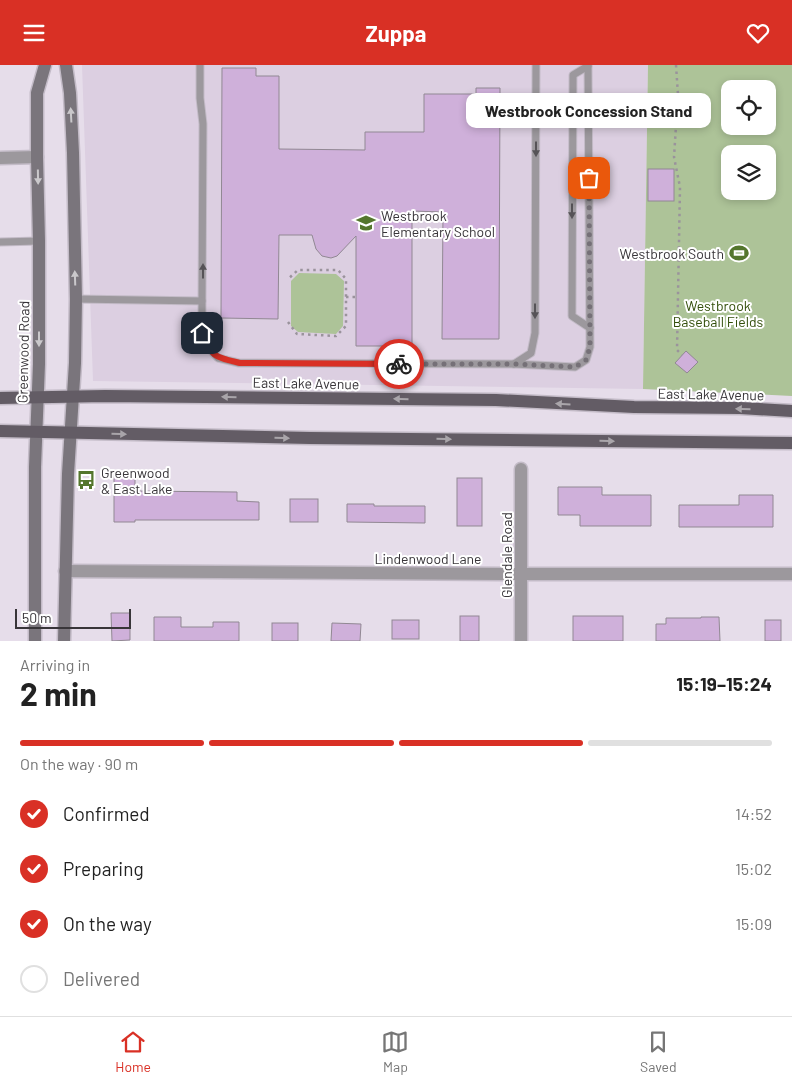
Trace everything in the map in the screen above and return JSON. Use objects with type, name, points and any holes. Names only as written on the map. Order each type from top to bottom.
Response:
[{"type":"main road","name":"Greenwood Road","points":[[35,641],[35,467],[38,397],[39,241],[37,93],[45,65]]},
{"type":"main road","points":[[64,641],[76,299],[73,143],[66,65]]},
{"type":"main road","name":"East Lake Avenue","points":[[0,398],[73,396],[496,400],[634,407],[740,408],[792,411]]},
{"type":"main road","points":[[0,431],[310,438],[792,443]]},
{"type":"street","points":[[0,158],[37,157]]},
{"type":"street","name":"Glendale Road","points":[[521,469],[521,641]]},
{"type":"street","name":"Lindenwood Lane","points":[[65,571],[792,574]]},
{"type":"lane","points":[[200,65],[200,98],[203,125],[202,333],[207,347],[218,358],[240,363],[514,364],[575,367],[586,360],[590,347],[588,65]]},
{"type":"lane","points":[[514,364],[531,353],[535,333],[536,65]]},
{"type":"lane","points":[[588,65],[573,75],[572,317],[590,328]]},
{"type":"lane","points":[[0,242],[39,241]]},
{"type":"lane","points":[[76,299],[202,301]]},
{"type":"path","points":[[676,65],[678,95],[674,157],[680,187],[677,350],[682,355]]},
{"type":"path","points":[[288,279],[298,270],[338,270],[346,279],[346,326],[336,336],[297,334],[288,322]]},
{"type":"path","points":[[346,297],[356,297]]},
{"type":"shaded area","name":"Westbrook Elementary School","points":[[82,65],[648,65],[643,389],[93,381]]},
{"type":"green space","name":"Westbrook Baseball Fields","points":[[648,65],[792,65],[792,396],[643,389]]},
{"type":"green space","points":[[299,273],[336,274],[344,281],[343,326],[336,334],[298,332],[291,326],[291,281]]},
{"type":"building","points":[[222,68],[256,68],[256,76],[279,76],[279,149],[365,150],[365,132],[424,132],[424,94],[476,94],[476,88],[500,88],[499,339],[442,339],[443,212],[412,211],[412,346],[356,346],[356,236],[337,256],[331,258],[322,256],[316,249],[312,235],[279,235],[278,319],[221,318]]},
{"type":"building","points":[[648,169],[674,169],[674,201],[648,201]]},
{"type":"building","points":[[686,351],[698,362],[687,373],[675,363]]},
{"type":"building","points":[[114,472],[135,472],[135,491],[237,492],[237,501],[259,502],[259,520],[135,520],[135,522],[114,522]]},
{"type":"building","points":[[457,478],[482,478],[482,526],[457,526]]},
{"type":"building","points":[[558,487],[602,487],[602,495],[651,495],[651,526],[580,526],[580,515],[558,515]]},
{"type":"building","points":[[739,495],[773,495],[773,527],[679,527],[679,505],[739,505]]},
{"type":"building","points":[[290,499],[318,499],[318,522],[290,522]]},
{"type":"building","points":[[347,504],[425,506],[425,523],[347,522]]},
{"type":"building","points":[[111,613],[130,613],[130,640],[112,641]]},
{"type":"building","points":[[460,616],[479,616],[479,641],[460,641]]},
{"type":"building","points":[[573,616],[623,616],[623,641],[573,641]]},
{"type":"building","points":[[154,617],[181,617],[181,627],[213,627],[213,622],[239,622],[239,641],[154,641]]},
{"type":"building","points":[[719,617],[720,641],[656,641],[656,624],[666,624],[666,618]]},
{"type":"building","points":[[392,620],[419,620],[419,639],[392,639]]},
{"type":"building","points":[[765,620],[781,620],[781,641],[765,641]]},
{"type":"building","points":[[272,623],[298,623],[298,641],[272,641]]},
{"type":"building","points":[[332,623],[361,624],[360,641],[331,641]]},
{"type":"way so far","points":[[399,364],[514,364],[575,367],[586,360],[590,347],[589,178]]},
{"type":"place","name":"Westbrook Concession Stand","points":[[589,178]]},
{"type":"place","name":"Westbrook Elementary School","points":[[366,223]]},
{"type":"place","name":"Westbrook South","points":[[739,253]]},
{"type":"place","name":"Greenwood & East Lake","points":[[86,480]]},
{"type":"route","points":[[202,333],[207,347],[218,358],[240,363],[399,364]]}]
